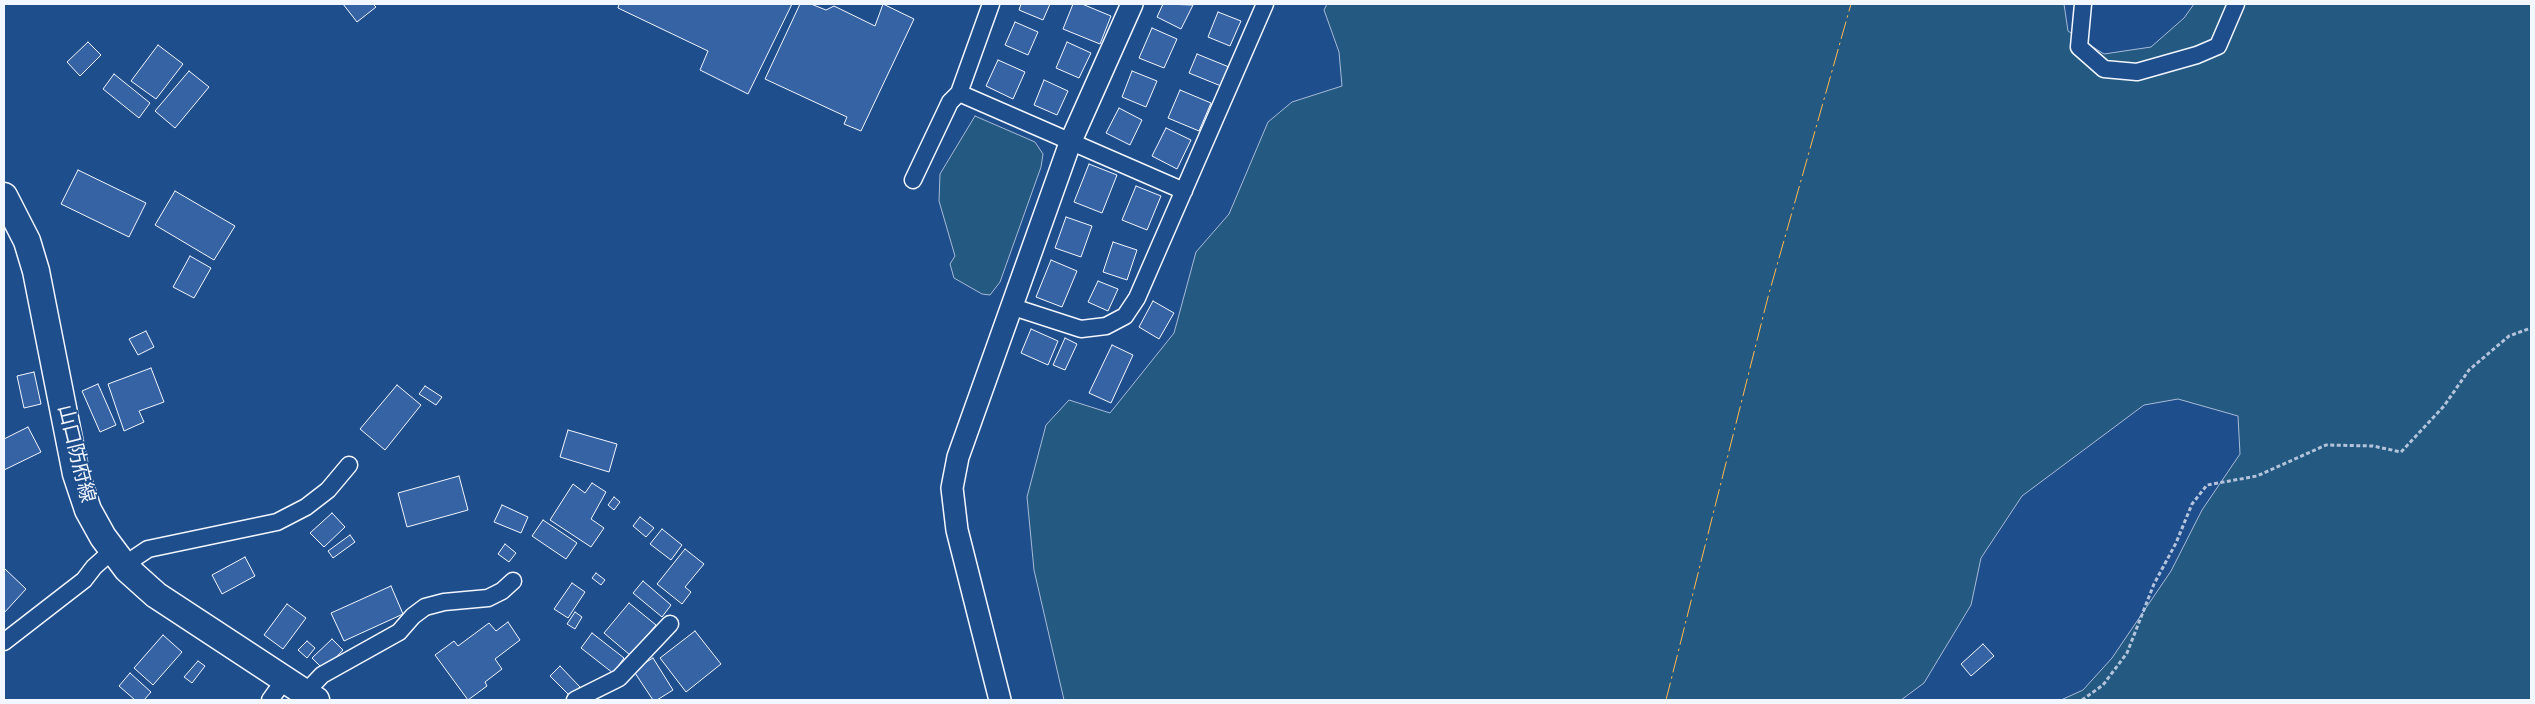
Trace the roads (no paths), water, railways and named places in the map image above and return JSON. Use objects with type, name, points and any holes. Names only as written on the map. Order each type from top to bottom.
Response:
[{"type":"main road","name":"山口防府線","points":[[4,196],[27,241],[38,280],[76,474],[88,510],[120,559],[156,594],[195,622],[302,691]]},
{"type":"street","points":[[913,180],[950,102],[959,93],[991,4]]},
{"type":"street","points":[[1000,700],[957,530],[952,488],[958,457],[1010,306],[1070,143],[1132,4]]},
{"type":"street","points":[[1010,306],[1081,329],[1106,326],[1125,316],[1137,298],[1265,4]]},
{"type":"street","points":[[2083,4],[2079,47],[2104,68],[2136,72],[2197,55],[2218,46],[2236,4]]},
{"type":"street","points":[[959,93],[1070,143],[1184,191]]},
{"type":"street","points":[[4,642],[84,580],[94,567],[120,559],[136,558],[148,549],[277,522],[306,507],[328,490],[349,465]]},
{"type":"street","points":[[270,700],[302,691],[322,675],[399,632],[413,616],[425,607],[444,602],[488,598],[502,591],[513,581]]},
{"type":"street","points":[[575,700],[618,678],[670,624]]}]
